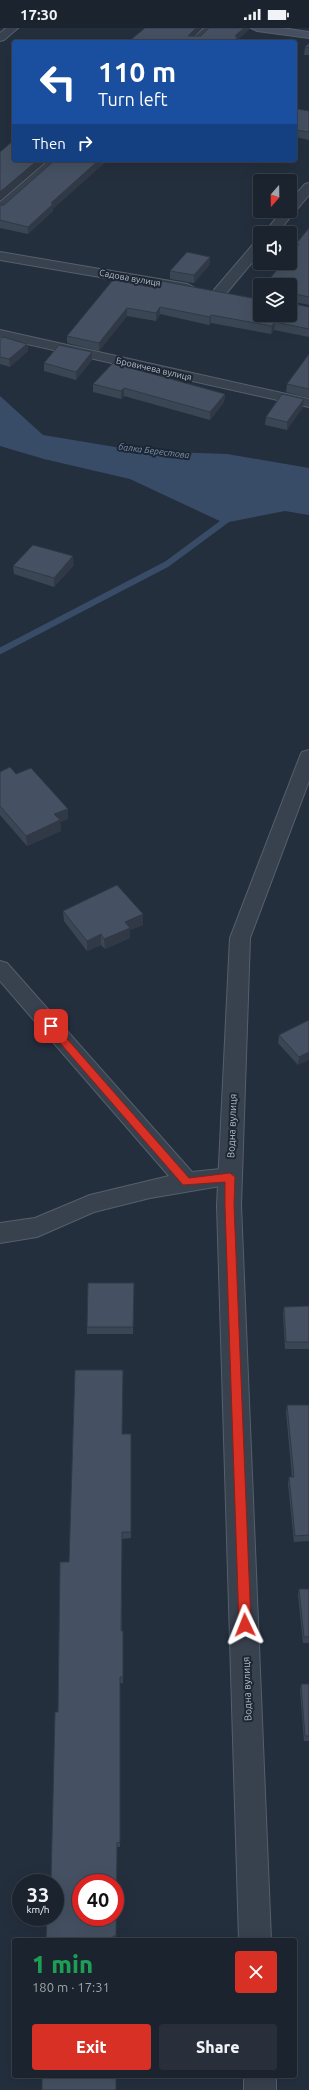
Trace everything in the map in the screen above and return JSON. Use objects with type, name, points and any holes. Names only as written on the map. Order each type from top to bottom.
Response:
[{"type":"main road","points":[[257,28],[309,36]]},
{"type":"street","points":[[0,38],[13,28]]},
{"type":"street","points":[[196,40],[210,28]]},
{"type":"street","points":[[0,208],[54,162]]},
{"type":"street","points":[[297,201],[309,187]]},
{"type":"street","points":[[276,226],[282,218]]},
{"type":"street","points":[[220,293],[253,253]]},
{"type":"street","name":"Садова вулиця","points":[[0,256],[233,296]]},
{"type":"street","name":"Бровичева вулиця","points":[[0,334],[309,403]]},
{"type":"street","name":"Водна вулиця","points":[[255,1938],[229,1205],[240,938],[309,756]]},
{"type":"street","points":[[0,968],[187,1182]]},
{"type":"street","points":[[0,1233],[37,1227],[90,1204],[187,1182],[230,1177]]},
{"type":"street","points":[[260,2078],[260,2090]]},
{"type":"water","points":[[0,396],[43,435],[139,451],[227,454],[309,468],[309,515],[285,511],[224,523],[130,479],[44,459],[0,446]]},
{"type":"building","points":[[145,28],[196,28],[188,36],[201,36],[209,28],[244,28],[235,36],[238,37],[234,40],[130,40]]},
{"type":"building","points":[[297,110],[309,111],[309,132],[297,130]]},
{"type":"building","points":[[12,142],[12,162],[36,162],[0,192],[0,152]]},
{"type":"building","points":[[53,162],[97,162],[51,203],[53,204],[28,227],[0,220],[0,205],[4,205]]},
{"type":"building","points":[[309,228],[309,297],[297,294],[297,278],[270,278],[277,270],[297,270],[297,246],[299,244],[297,243]]},
{"type":"building","points":[[187,252],[210,257],[194,275],[170,271]]},
{"type":"building","points":[[113,280],[156,288],[161,281],[253,298],[253,322],[275,322],[272,326],[211,315],[210,317],[160,307],[156,313],[127,308],[99,343],[67,336]]},
{"type":"building","points":[[297,304],[309,307],[309,329],[275,322],[297,322]]},
{"type":"building","points":[[3,337],[27,344],[9,359],[0,357],[0,340]]},
{"type":"building","points":[[59,345],[92,352],[76,372],[44,363]]},
{"type":"building","points":[[309,354],[309,389],[287,384]]},
{"type":"building","points":[[113,363],[225,394],[210,412],[124,388],[121,391],[93,384]]},
{"type":"building","points":[[282,394],[304,399],[287,422],[266,417]]},
{"type":"building","points":[[33,545],[73,556],[54,578],[13,566]]},
{"type":"building","points":[[10,767],[16,774],[31,768],[68,809],[54,814],[60,820],[26,836],[0,806],[0,772]]},
{"type":"building","points":[[117,885],[143,914],[125,922],[130,928],[104,939],[101,934],[87,941],[63,911]]},
{"type":"building","points":[[309,1020],[309,1052],[299,1057],[279,1035]]},
{"type":"building","points":[[88,1283],[134,1283],[133,1327],[87,1327]]},
{"type":"building","points":[[309,1306],[309,1342],[286,1342],[284,1307]]},
{"type":"building","points":[[75,1370],[123,1370],[122,1434],[131,1434],[131,1532],[122,1532],[121,1631],[123,1631],[123,1677],[120,1677],[120,1842],[117,1843],[117,1874],[72,1874],[72,1926],[116,1926],[116,1936],[113,1936],[113,1938],[46,1938],[47,1926],[64,1926],[64,1874],[51,1874],[55,1712],[58,1712],[60,1562],[69,1562]]},
{"type":"building","points":[[287,1405],[309,1405],[309,1535],[295,1536],[289,1477],[294,1477]]},
{"type":"building","points":[[299,1589],[309,1589],[309,1637],[304,1637]]},
{"type":"building","points":[[301,1684],[309,1684],[309,1736],[305,1736]]},
{"type":"building","points":[[42,2078],[116,2078],[116,2090],[42,2090]]},
{"type":"waterway","points":[[0,651],[167,564],[232,516]]},
{"type":"route","points":[[51,1026],[187,1182],[230,1177],[229,1205],[233,1278],[245,1625]]},
{"type":"water label","name":"балка Берестова","points":[[154,451]]}]
